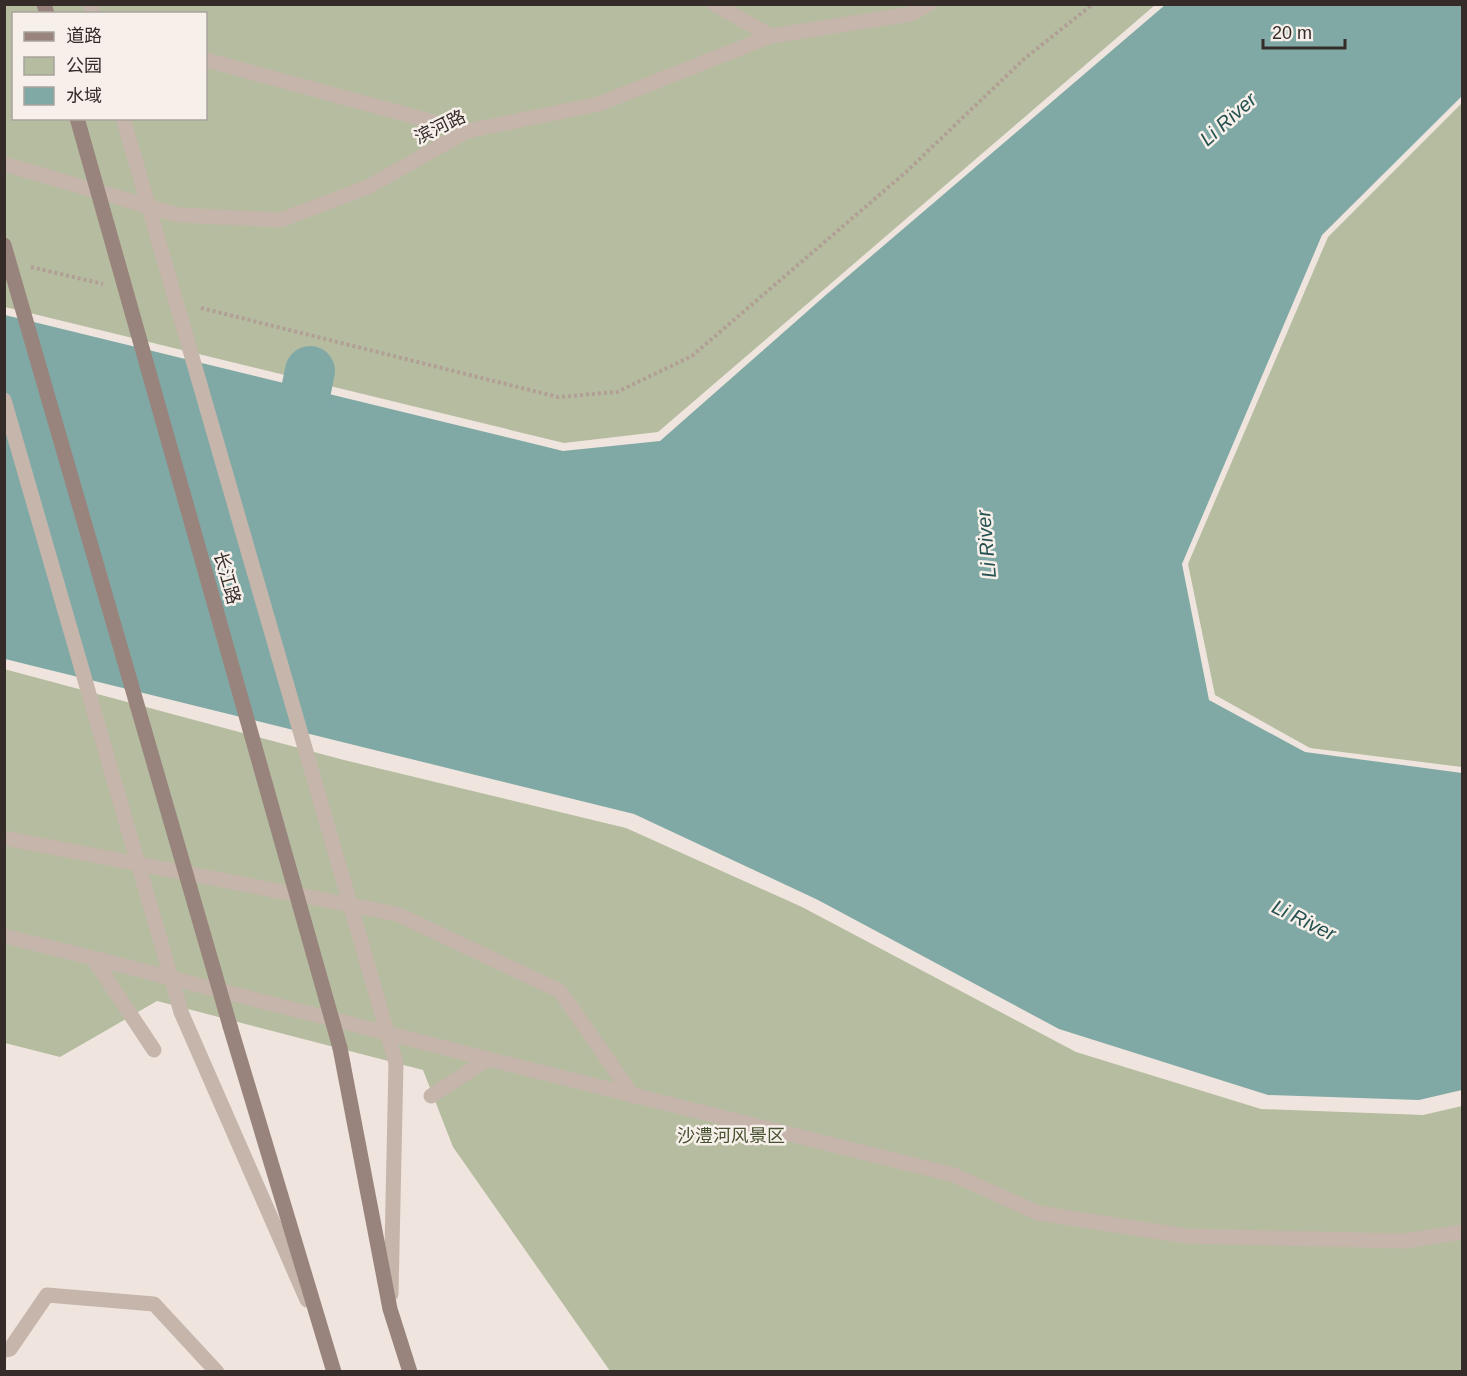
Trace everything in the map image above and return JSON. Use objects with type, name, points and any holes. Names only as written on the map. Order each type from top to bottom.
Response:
[{"type":"main road","name":"长江路","points":[[78,120],[340,1048],[390,1309],[410,1371]]},
{"type":"main road","points":[[4,245],[230,1026],[334,1371]]},
{"type":"street","points":[[714,4],[771,36]]},
{"type":"street","name":"滨河路","points":[[4,164],[178,215],[281,220],[368,187],[467,131],[599,104],[771,36],[911,14],[929,4]]},
{"type":"street","points":[[207,60],[467,131]]},
{"type":"street","points":[[124,120],[396,1063],[390,1309]]},
{"type":"street","points":[[4,400],[181,1012],[318,1323]]},
{"type":"street","points":[[4,838],[397,914],[560,991],[633,1096]]},
{"type":"street","points":[[4,936],[954,1175],[1038,1213],[1186,1236],[1405,1241],[1462,1232]]},
{"type":"street","points":[[93,958],[154,1050]]},
{"type":"street","points":[[430,1096],[489,1059]]},
{"type":"street","points":[[4,1350],[10,1349],[48,1296],[154,1304],[217,1371]]},
{"type":"path","points":[[190,306],[558,397],[617,392],[692,356],[906,172],[1024,59],[1093,4]]},
{"type":"path","points":[[28,266],[109,286]]},
{"type":"green space","points":[[5,5],[1155,5],[658,432],[564,443],[5,307]]},
{"type":"green space","points":[[1462,103],[1462,767],[1310,748],[1215,695],[1188,564],[1328,237]]},
{"type":"green space","name":"沙澧河风景区","points":[[4,669],[344,760],[626,828],[802,907],[1076,1052],[1261,1109],[1423,1115],[1462,1106],[1462,1371],[610,1371],[453,1147],[423,1070],[157,1001],[60,1057],[5,1043]]},
{"type":"water","name":"Li River","points":[[1165,5],[1462,5],[1462,96],[1322,235],[1182,564],[1209,700],[1305,752],[1462,773],[1462,1090],[1419,1100],[1268,1095],[1059,1029],[818,900],[634,814],[5,659],[5,315],[563,451],[660,441],[827,294]]},
{"type":"waterway","points":[[293,454],[310,371]]}]
